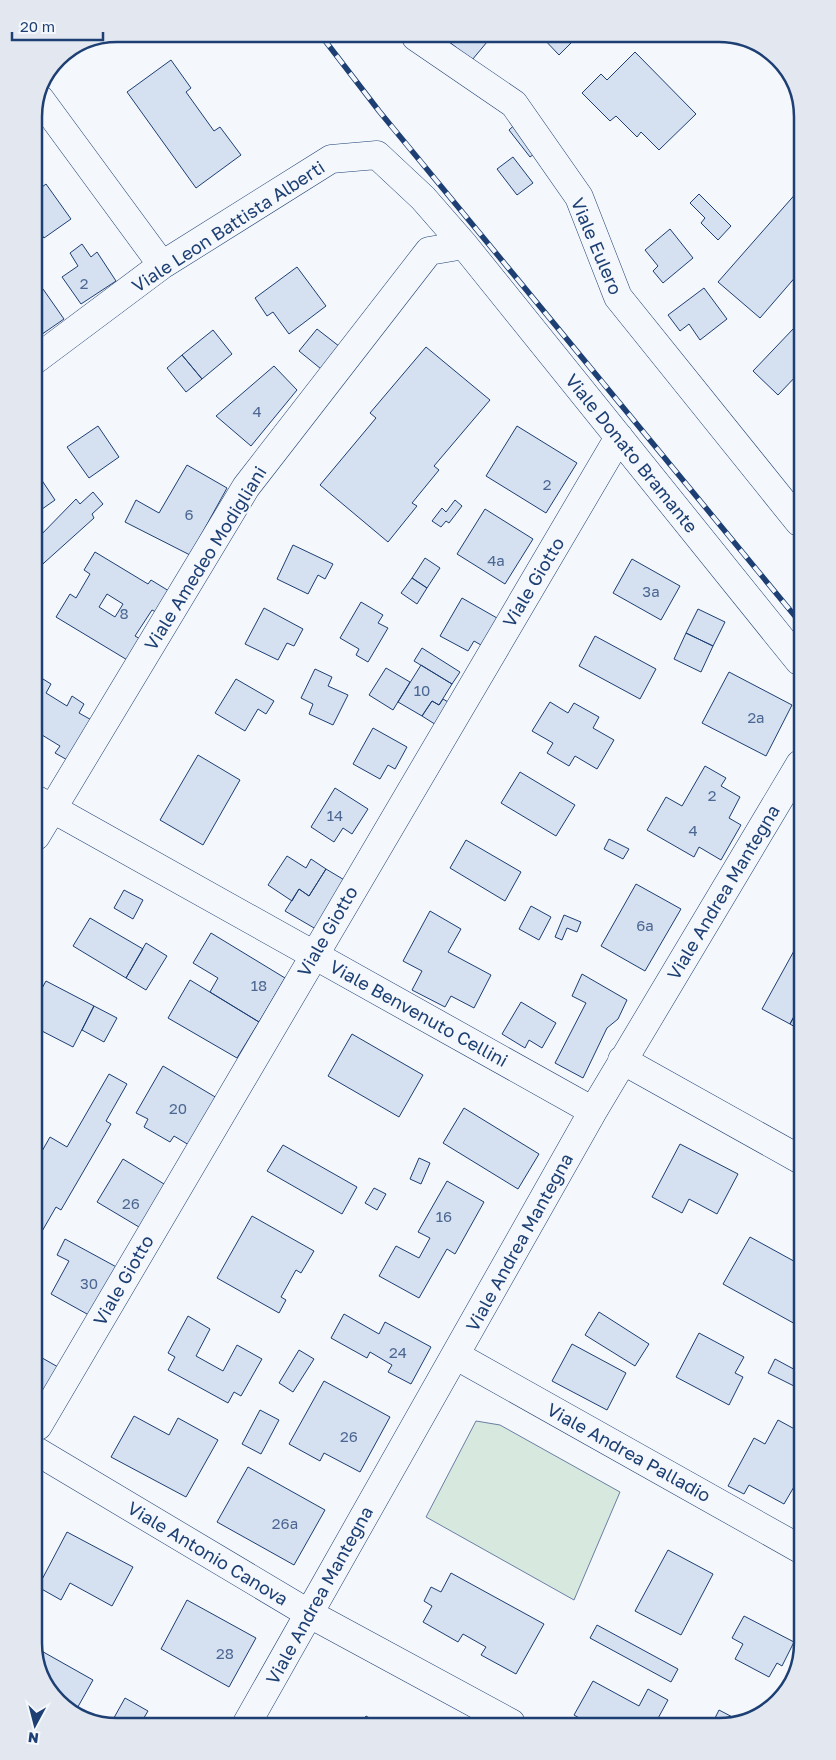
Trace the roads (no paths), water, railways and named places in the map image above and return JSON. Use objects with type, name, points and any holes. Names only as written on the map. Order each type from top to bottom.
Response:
[{"type":"street","name":"Viale Eulero","points":[[424,43],[514,104],[579,197],[618,297],[794,516]]},
{"type":"street","points":[[44,105],[162,265]]},
{"type":"street","name":"Viale Leon Battista Alberti","points":[[43,354],[162,265],[331,159],[377,154],[423,198],[464,246]]},
{"type":"street","name":"Viale Donato Bramante","points":[[464,246],[794,655]]},
{"type":"street","name":"Viale Amedeo Modigliani","points":[[44,804],[246,488],[429,251],[464,246]]},
{"type":"street","name":"Viale Giotto","points":[[42,1419],[618,437]]},
{"type":"street","name":"Viale Andrea Mantegna","points":[[250,1717],[622,1060],[794,774]]},
{"type":"street","name":"Viale Benvenuto Cellini","points":[[44,804],[314,953],[593,1111]]},
{"type":"street","points":[[622,1060],[794,1156]]},
{"type":"street","name":"Viale Andrea Palladio","points":[[455,1355],[794,1546]]},
{"type":"street","name":"Viale Antonio Canova","points":[[42,1454],[308,1613],[501,1718]]},
{"type":"railway","points":[[326,42],[379,111],[794,615]]}]
